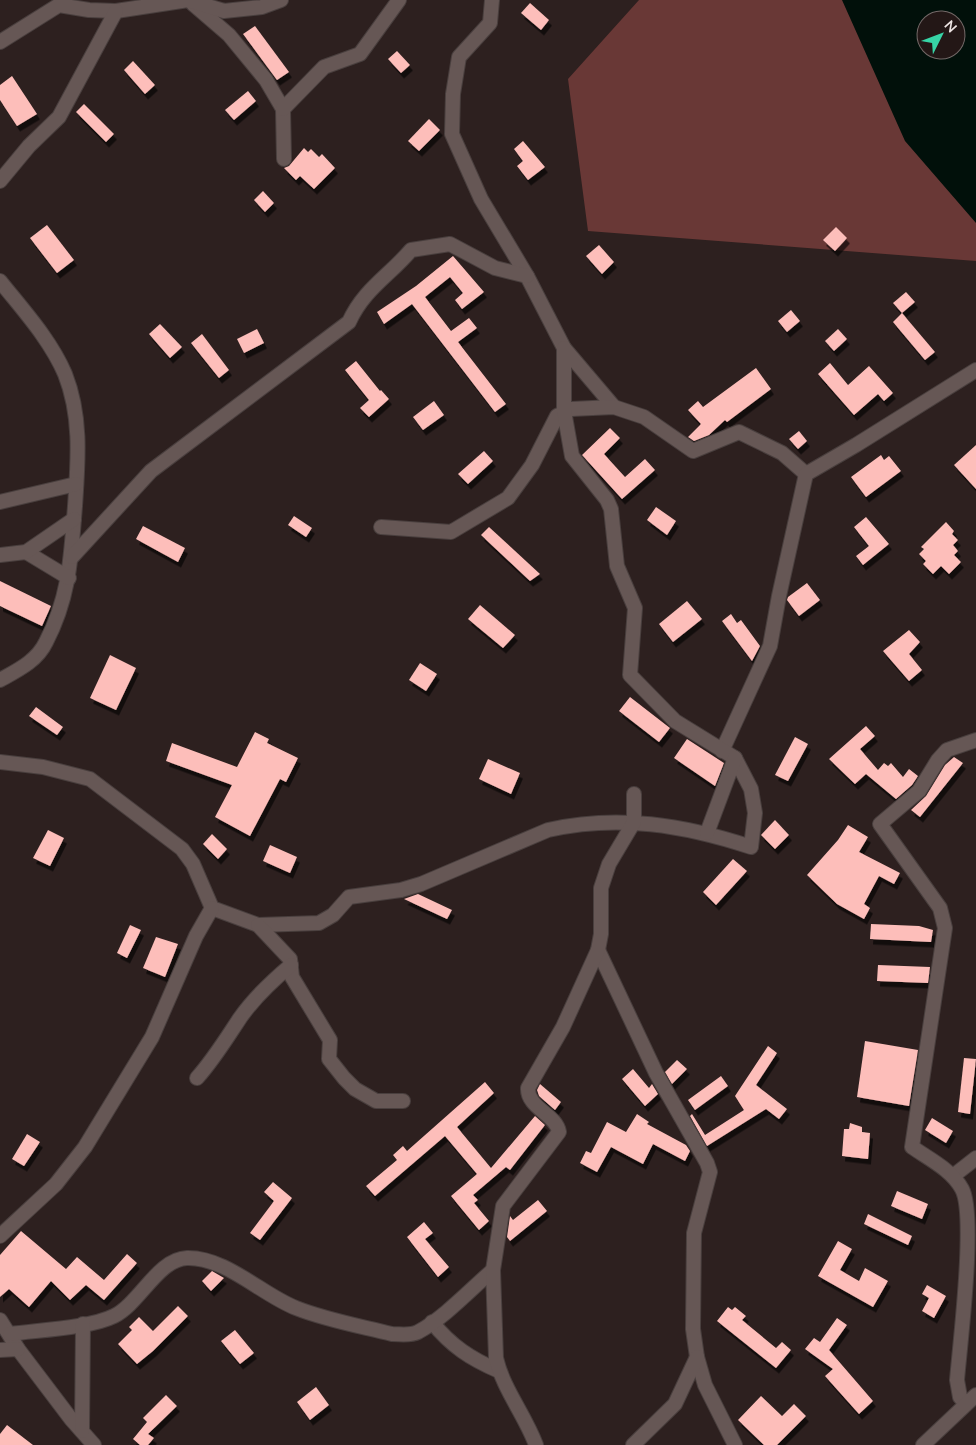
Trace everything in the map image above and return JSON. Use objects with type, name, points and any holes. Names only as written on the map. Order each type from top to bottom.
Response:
[{"type":"street","points":[[0,42],[59,5],[89,10],[116,11],[188,0],[224,11],[262,7],[281,0]]},
{"type":"street","points":[[188,0],[230,35],[266,80],[283,109],[284,159]]},
{"type":"street","points":[[283,109],[324,67],[360,54],[399,0]]},
{"type":"street","points":[[492,0],[490,23],[459,57],[453,94],[452,134],[481,199],[527,276],[564,348],[614,407]]},
{"type":"street","points":[[0,181],[29,146],[59,117],[116,11]]},
{"type":"street","points":[[72,557],[151,471],[349,322],[355,308],[376,282],[396,268],[411,250],[450,244],[495,268],[527,276]]},
{"type":"street","points":[[0,281],[46,339],[65,375],[74,403],[78,428],[72,557],[69,578],[46,643],[25,666],[0,680]]},
{"type":"street","points":[[0,762],[43,767],[90,780],[182,849],[193,864],[212,908],[258,925],[318,923],[333,915],[350,897],[400,890],[420,884],[548,830],[609,821],[634,822],[708,833],[752,847],[755,813],[751,789],[735,758],[675,721],[630,675],[635,608],[617,566],[611,508],[607,500],[572,456],[564,411],[564,348]]},
{"type":"street","points":[[722,751],[770,646],[806,474],[976,370]]},
{"type":"street","points":[[381,528],[451,532],[508,498],[532,465],[557,416],[564,411],[614,407],[644,417],[693,451],[738,432],[782,453],[806,474]]},
{"type":"street","points":[[0,502],[76,484]]},
{"type":"street","points":[[0,555],[26,552],[74,519]]},
{"type":"street","points":[[26,552],[69,578]]},
{"type":"street","points":[[971,1400],[960,1397],[957,1380],[971,1266],[967,1204],[961,1187],[953,1176],[912,1147],[945,928],[944,919],[940,908],[880,824],[919,791],[938,760],[948,750],[976,740]]},
{"type":"street","points":[[708,833],[735,758]]},
{"type":"street","points":[[536,1445],[529,1428],[498,1371],[493,1270],[503,1206],[560,1132],[557,1125],[531,1100],[528,1088],[563,1027],[598,950],[601,934],[601,888],[609,864],[634,822],[634,794]]},
{"type":"street","points":[[0,1236],[56,1184],[85,1147],[152,1036],[196,936],[212,908]]},
{"type":"street","points":[[258,925],[290,959],[292,977],[330,1040],[329,1059],[344,1078],[355,1088],[376,1101],[403,1101]]},
{"type":"street","points":[[598,950],[656,1073],[707,1163],[710,1172],[694,1232],[693,1329],[697,1356],[705,1385],[735,1445]]},
{"type":"street","points":[[197,1078],[213,1061],[241,1017],[270,982],[290,965]]},
{"type":"street","points":[[953,1176],[976,1158]]},
{"type":"street","points":[[10,1334],[83,1324],[115,1315],[131,1304],[166,1265],[174,1260],[187,1258],[202,1260],[227,1269],[294,1308],[392,1334],[407,1335],[417,1332],[432,1322],[493,1270]]},
{"type":"street","points":[[0,1320],[18,1349],[94,1445]]},
{"type":"street","points":[[432,1322],[457,1349],[471,1359],[498,1371]]},
{"type":"street","points":[[82,1431],[83,1324]]},
{"type":"street","points":[[0,1350],[18,1349]]},
{"type":"street","points":[[633,1445],[675,1404],[697,1356]]},
{"type":"street","points":[[923,1445],[971,1400]]},
{"type":"shaded area","points":[[639,0],[976,0],[976,261],[588,231],[568,79]]},
{"type":"shaded area","points":[[842,0],[976,0],[976,223],[905,141]]},
{"type":"building","points":[[530,3],[549,20],[541,30],[521,13]]},
{"type":"building","points":[[255,26],[289,72],[277,80],[243,34]]},
{"type":"building","points":[[397,51],[410,65],[401,73],[388,59]]},
{"type":"building","points":[[133,61],[155,85],[145,94],[124,70]]},
{"type":"building","points":[[12,76],[37,114],[17,126],[0,100],[0,85]]},
{"type":"building","points":[[248,91],[256,101],[234,120],[225,110]]},
{"type":"building","points":[[84,104],[114,134],[106,142],[76,112]]},
{"type":"building","points":[[429,119],[440,130],[419,151],[408,141]]},
{"type":"building","points":[[523,141],[545,167],[528,180],[517,166],[523,161],[514,149]]},
{"type":"building","points":[[304,148],[308,152],[311,149],[319,157],[322,154],[335,168],[314,189],[300,176],[296,180],[284,168],[289,166]]},
{"type":"building","points":[[263,191],[274,203],[265,212],[254,200]]},
{"type":"building","points":[[47,225],[74,260],[57,273],[30,238]]},
{"type":"building","points":[[836,227],[847,238],[835,251],[823,240]]},
{"type":"building","points":[[599,245],[614,262],[602,274],[586,256]]},
{"type":"building","points":[[453,256],[484,292],[462,309],[455,300],[463,293],[450,277],[425,297],[451,331],[469,318],[477,328],[458,342],[506,404],[495,412],[412,304],[384,324],[377,312],[416,286]]},
{"type":"building","points":[[906,292],[915,302],[902,313],[893,303]]},
{"type":"building","points":[[791,310],[800,321],[787,332],[778,321]]},
{"type":"building","points":[[902,313],[935,352],[925,360],[893,322]]},
{"type":"building","points":[[160,324],[182,347],[170,358],[149,334]]},
{"type":"building","points":[[257,329],[264,343],[244,353],[237,339]]},
{"type":"building","points":[[838,329],[847,339],[834,351],[825,341]]},
{"type":"building","points":[[202,334],[229,370],[219,378],[191,343]]},
{"type":"building","points":[[356,361],[380,391],[389,399],[369,417],[360,408],[369,400],[345,370]]},
{"type":"building","points":[[830,363],[848,385],[869,366],[893,393],[884,401],[878,394],[854,415],[818,374]]},
{"type":"building","points":[[756,368],[771,389],[727,422],[725,420],[709,435],[694,441],[688,437],[701,424],[688,410],[698,401],[703,407]]},
{"type":"building","points":[[434,401],[444,415],[423,430],[413,417]]},
{"type":"building","points":[[610,428],[620,438],[604,454],[625,477],[645,459],[655,470],[622,499],[582,455]]},
{"type":"building","points":[[799,431],[807,441],[798,449],[789,439]]},
{"type":"building","points":[[976,445],[976,489],[954,465]]},
{"type":"building","points":[[484,451],[493,461],[468,484],[458,474]]},
{"type":"building","points":[[881,455],[884,460],[889,456],[901,471],[866,497],[851,477]]},
{"type":"building","points":[[656,507],[676,521],[667,535],[647,520]]},
{"type":"building","points":[[294,516],[312,528],[306,537],[288,525]]},
{"type":"building","points":[[866,517],[889,544],[863,565],[856,556],[869,546],[854,527]]},
{"type":"building","points":[[946,522],[954,531],[952,534],[958,540],[953,545],[958,551],[954,555],[961,562],[949,574],[941,566],[933,574],[923,564],[926,561],[919,554],[924,549],[921,547]]},
{"type":"building","points":[[143,526],[185,548],[178,562],[136,539]]},
{"type":"building","points":[[489,527],[540,574],[530,581],[481,535]]},
{"type":"building","points":[[0,581],[51,606],[42,626],[0,606]]},
{"type":"building","points":[[807,583],[820,600],[799,616],[787,600],[788,597]]},
{"type":"building","points":[[687,601],[702,619],[673,642],[659,624]]},
{"type":"building","points":[[480,605],[515,635],[503,648],[468,619]]},
{"type":"building","points":[[731,614],[737,623],[741,620],[760,646],[752,661],[722,621]]},
{"type":"building","points":[[909,630],[920,642],[909,654],[922,670],[909,681],[883,651]]},
{"type":"building","points":[[110,655],[136,668],[116,710],[90,698]]},
{"type":"building","points":[[420,663],[437,674],[426,691],[409,680]]},
{"type":"building","points":[[630,697],[670,728],[659,742],[619,711]]},
{"type":"building","points":[[36,707],[63,727],[57,735],[29,716]]},
{"type":"building","points":[[866,726],[875,736],[860,749],[878,770],[884,763],[888,766],[891,763],[903,777],[909,769],[918,776],[912,785],[896,799],[866,774],[855,784],[829,759]]},
{"type":"building","points":[[255,732],[269,739],[267,743],[298,758],[286,782],[280,779],[250,836],[215,817],[232,785],[166,761],[172,743],[237,767]]},
{"type":"building","points":[[795,737],[808,744],[788,781],[775,775]]},
{"type":"building","points":[[687,739],[724,763],[715,786],[674,758]]},
{"type":"building","points":[[954,757],[963,763],[920,817],[911,810],[926,796],[945,765]]},
{"type":"building","points":[[488,759],[520,773],[511,794],[479,779]]},
{"type":"building","points":[[775,820],[789,835],[775,849],[761,835]]},
{"type":"building","points":[[848,825],[868,837],[859,852],[900,873],[894,884],[879,876],[864,904],[870,908],[864,919],[837,904],[807,875],[838,840]]},
{"type":"building","points":[[48,830],[64,838],[50,866],[33,858]]},
{"type":"building","points":[[212,834],[227,849],[218,859],[203,844]]},
{"type":"building","points":[[270,845],[297,857],[290,873],[263,861]]},
{"type":"building","points":[[733,859],[747,871],[716,905],[703,892]]},
{"type":"building","points":[[418,894],[452,910],[447,919],[404,899]]},
{"type":"building","points":[[871,924],[919,926],[933,930],[931,942],[870,939]]},
{"type":"building","points":[[130,925],[141,930],[127,958],[117,953]]},
{"type":"building","points":[[156,937],[178,944],[165,977],[143,968]]},
{"type":"building","points":[[878,965],[930,967],[928,983],[877,981]]},
{"type":"building","points":[[865,1041],[918,1050],[909,1106],[857,1097]]},
{"type":"building","points":[[768,1046],[777,1053],[756,1085],[787,1109],[779,1119],[766,1109],[707,1146],[690,1116],[692,1114],[705,1135],[744,1110],[735,1096]]},
{"type":"building","points":[[964,1058],[976,1059],[970,1114],[958,1112]]},
{"type":"building","points":[[677,1060],[687,1069],[672,1084],[665,1072]]},
{"type":"building","points":[[633,1069],[649,1088],[652,1084],[658,1094],[645,1106],[622,1079]]},
{"type":"building","points":[[721,1076],[728,1086],[695,1110],[688,1100]]},
{"type":"building","points":[[485,1082],[494,1093],[457,1127],[491,1168],[535,1116],[545,1125],[510,1170],[506,1167],[473,1195],[478,1200],[474,1203],[489,1221],[479,1230],[451,1196],[477,1174],[445,1136],[375,1196],[366,1186],[397,1160],[393,1155],[403,1146],[407,1151]]},
{"type":"building","points":[[540,1084],[561,1102],[555,1110],[539,1096],[537,1090]]},
{"type":"building","points":[[637,1114],[649,1122],[647,1124],[686,1145],[690,1151],[685,1161],[653,1144],[643,1164],[611,1147],[597,1172],[580,1163],[586,1151],[591,1153],[607,1122],[626,1132]]},
{"type":"building","points":[[932,1118],[953,1131],[946,1143],[925,1130]]},
{"type":"building","points":[[850,1123],[862,1127],[862,1132],[870,1133],[868,1159],[842,1156],[844,1129],[849,1129]]},
{"type":"building","points":[[27,1134],[40,1142],[24,1166],[12,1159]]},
{"type":"building","points":[[273,1182],[292,1198],[260,1240],[250,1233],[274,1201],[264,1192]]},
{"type":"building","points":[[897,1191],[928,1204],[922,1219],[891,1206]]},
{"type":"building","points":[[538,1200],[547,1211],[510,1241],[507,1237],[510,1216],[513,1220]]},
{"type":"building","points":[[868,1214],[912,1236],[908,1245],[864,1224]]},
{"type":"building","points":[[424,1222],[433,1233],[425,1239],[449,1267],[438,1277],[407,1237]]},
{"type":"building","points":[[21,1231],[66,1269],[77,1257],[104,1280],[127,1254],[137,1263],[104,1300],[86,1285],[70,1300],[51,1281],[29,1307],[9,1289],[0,1297],[0,1255]]},
{"type":"building","points":[[838,1241],[852,1249],[840,1270],[859,1281],[865,1268],[888,1281],[873,1307],[818,1276]]},
{"type":"building","points":[[212,1271],[224,1278],[211,1291],[202,1281]]},
{"type":"building","points":[[927,1285],[946,1296],[934,1318],[922,1311],[929,1298],[922,1294]]},
{"type":"building","points":[[178,1306],[188,1316],[137,1364],[118,1344],[132,1330],[129,1327],[139,1317],[153,1331]]},
{"type":"building","points":[[728,1307],[732,1310],[735,1307],[746,1316],[742,1320],[776,1348],[782,1342],[791,1350],[776,1368],[717,1321]]},
{"type":"building","points":[[837,1318],[847,1325],[829,1350],[873,1401],[859,1414],[825,1376],[833,1369],[805,1349],[814,1338],[820,1342]]},
{"type":"building","points":[[235,1330],[254,1353],[240,1364],[221,1341]]},
{"type":"building","points":[[316,1387],[329,1405],[310,1420],[297,1402]]},
{"type":"building","points":[[166,1395],[177,1406],[148,1434],[154,1438],[148,1445],[140,1445],[133,1439],[147,1422],[143,1418]]},
{"type":"building","points":[[761,1396],[782,1416],[794,1404],[806,1416],[777,1445],[764,1445],[738,1420]]},
{"type":"building","points":[[7,1425],[33,1445],[0,1445],[0,1434]]}]
